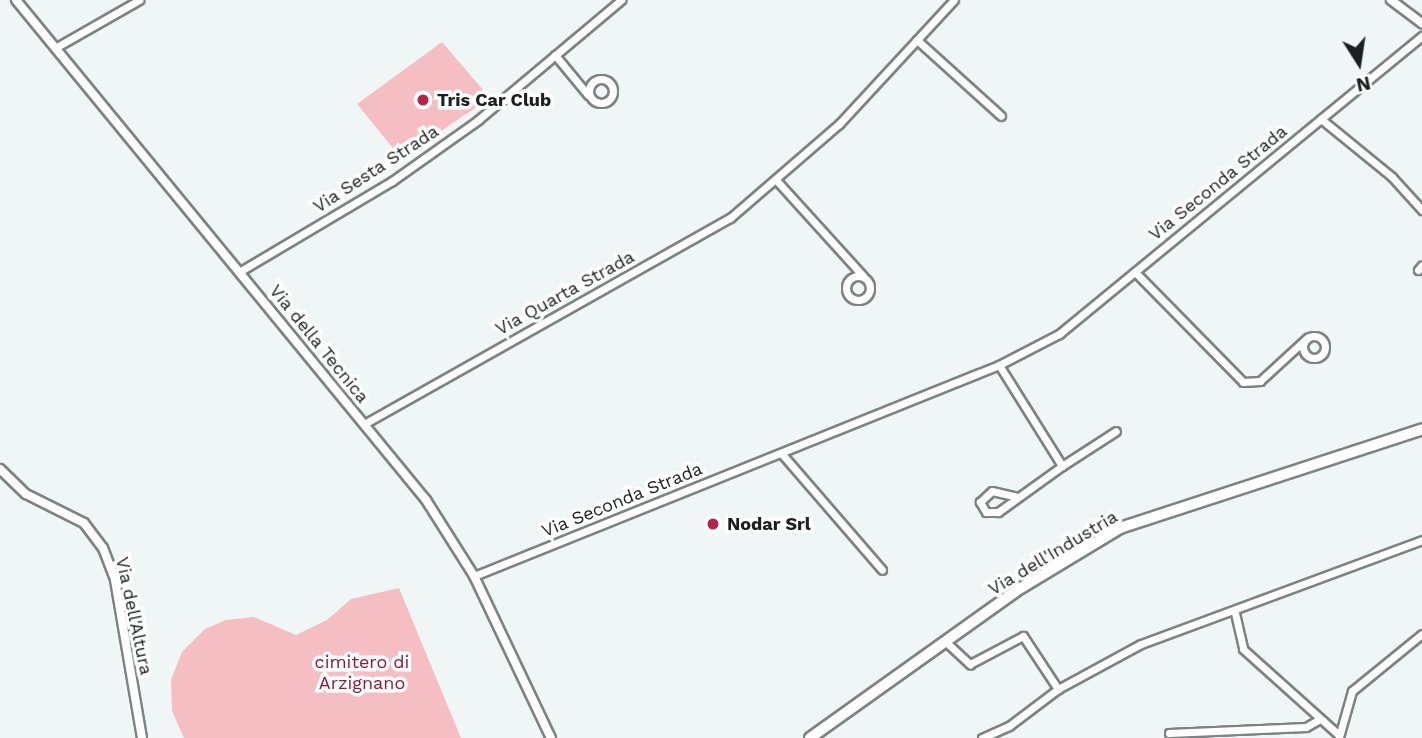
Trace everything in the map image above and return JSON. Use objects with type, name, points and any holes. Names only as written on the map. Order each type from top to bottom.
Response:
[{"type":"main road","name":"Via dell'Industria","points":[[810,738],[1016,591],[1120,528],[1422,429]]},
{"type":"street","name":"Via della Tecnica","points":[[16,0],[426,500],[474,576],[551,738]]},
{"type":"street","points":[[55,48],[138,0]]},
{"type":"street","name":"Via Sesta Strada","points":[[239,272],[392,181],[478,120],[621,0]]},
{"type":"street","name":"Via Quarta Strada","points":[[364,424],[730,219],[777,181],[839,124],[954,0]]},
{"type":"street","points":[[1391,0],[1422,23]]},
{"type":"street","name":"Via Seconda Strada","points":[[474,576],[999,365],[1059,334],[1422,36]]},
{"type":"street","points":[[917,40],[1000,116]]},
{"type":"street","points":[[555,55],[590,97],[600,103],[612,95],[609,81],[576,80]]},
{"type":"street","points":[[590,97],[590,84],[597,79]]},
{"type":"street","points":[[1321,119],[1392,177],[1422,210]]},
{"type":"street","points":[[777,181],[848,257],[863,276],[871,289],[861,300],[847,294],[848,257]]},
{"type":"street","points":[[1135,272],[1243,382],[1260,381],[1285,358],[1307,338],[1317,336],[1325,344],[1323,354],[1312,358],[1285,358]]},
{"type":"street","points":[[848,281],[863,276]]},
{"type":"street","points":[[1307,338],[1303,351],[1312,358]]},
{"type":"street","points":[[999,365],[1062,466]]},
{"type":"street","points":[[1017,497],[988,491],[981,506],[994,513],[1116,431]]},
{"type":"street","points":[[782,454],[882,570]]},
{"type":"street","name":"Via dell'Altura","points":[[0,469],[26,494],[84,523],[103,548],[115,580],[142,738]]},
{"type":"street","points":[[982,738],[1009,726],[1058,689],[1142,644],[1214,614],[1235,613],[1422,540]]},
{"type":"street","points":[[1235,613],[1243,649],[1339,736],[1352,691],[1422,634]]},
{"type":"street","points":[[946,642],[970,664],[1023,636],[1058,689]]},
{"type":"street","points":[[1169,733],[1306,727],[1320,719]]},
{"type":"green space","name":"Tris Car Club","points":[[442,42],[490,98],[401,158],[357,104]]},
{"type":"green space","name":"cimitero di Arzignano","points":[[399,588],[461,738],[184,738],[172,711],[171,680],[182,652],[205,629],[226,620],[254,617],[296,635],[327,620],[351,599]]},
{"type":"place","name":"Tris Car Club","points":[[423,100]]},
{"type":"place","name":"Nodar Srl","points":[[713,524]]}]
